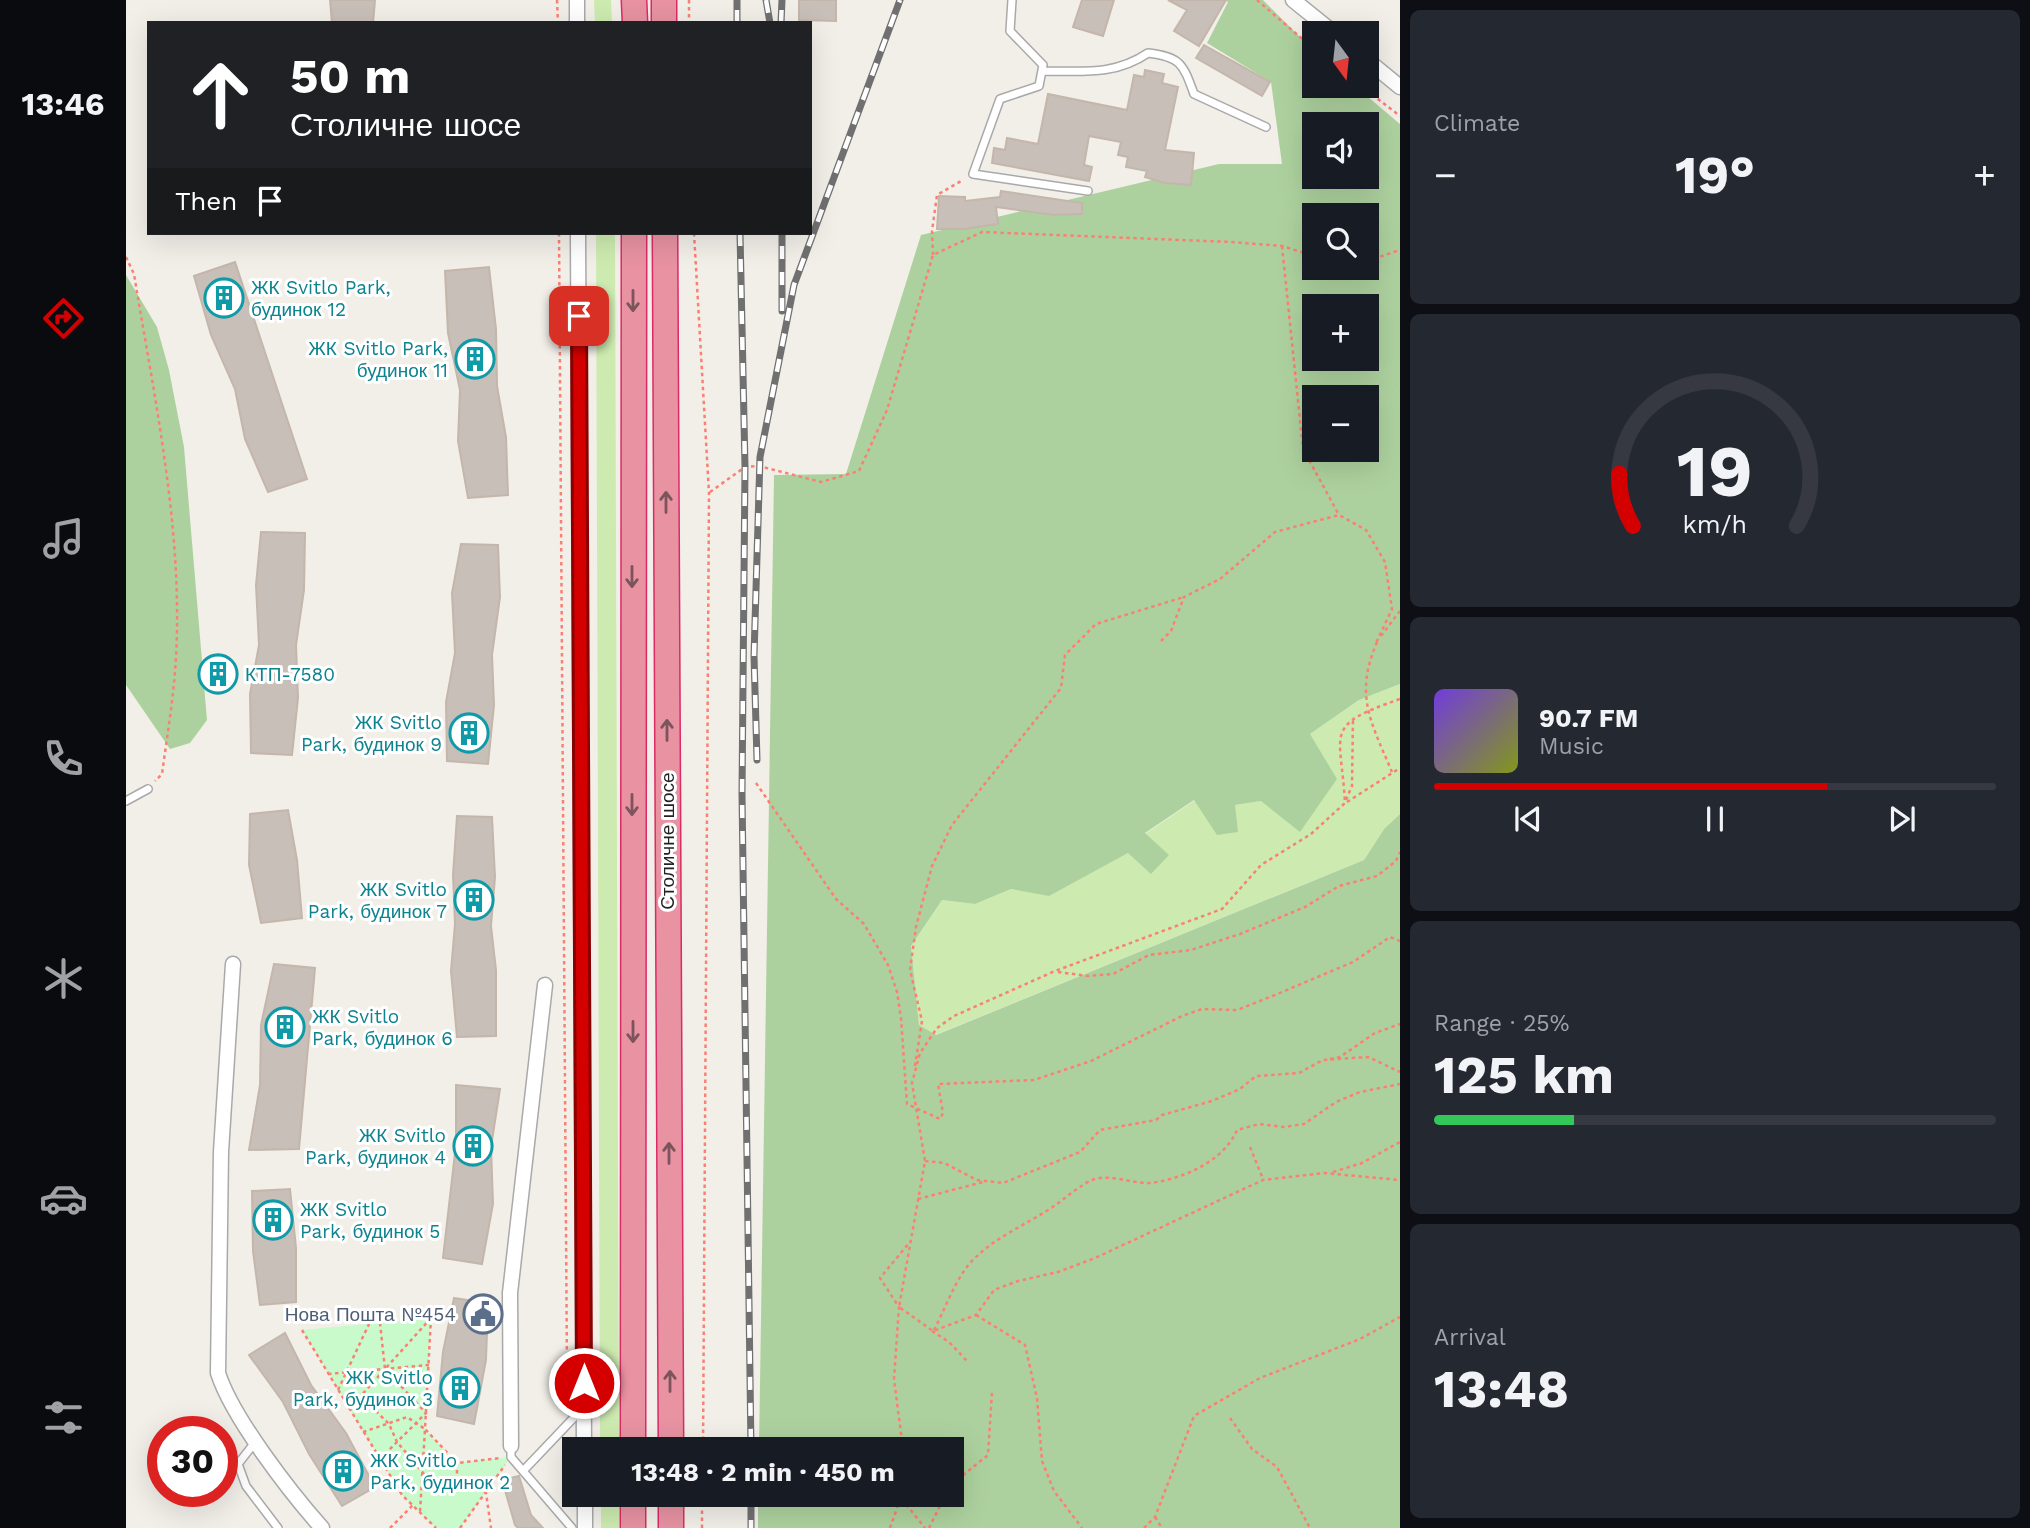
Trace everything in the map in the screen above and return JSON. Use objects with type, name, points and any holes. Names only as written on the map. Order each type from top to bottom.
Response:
[{"type":"highway","points":[[634,0],[635,21]]},
{"type":"highway","points":[[664,0],[664,21]]},
{"type":"highway","name":"Столичне шосе","points":[[633,1437],[634,235]]},
{"type":"highway","name":"Столичне шосе","points":[[665,235],[671,1437]]},
{"type":"highway","points":[[633,1507],[633,1528]]},
{"type":"highway","points":[[671,1507],[671,1528]]},
{"type":"street","points":[[577,0],[577,21]]},
{"type":"street","points":[[1293,0],[1319,21]]},
{"type":"street","points":[[1379,70],[1400,87]]},
{"type":"street","points":[[578,235],[584,1437]]},
{"type":"street","points":[[233,964],[221,1152],[218,1373],[222,1387],[257,1441],[322,1528]]},
{"type":"street","points":[[511,1451],[510,1293],[545,985]]},
{"type":"street","points":[[585,1507],[585,1528]]},
{"type":"lane","points":[[1012,0],[1010,31],[1043,65],[1039,86],[1000,99],[973,174],[1088,191]]},
{"type":"lane","points":[[1042,71],[1100,72],[1129,66],[1148,53],[1171,56],[1185,68],[1194,94],[1266,127]]},
{"type":"lane","points":[[126,801],[149,789]]},
{"type":"lane","points":[[523,1471],[584,1408]]},
{"type":"lane","points":[[257,1441],[239,1464],[240,1475],[278,1528]]},
{"type":"lane","points":[[511,1451],[523,1471],[571,1527]]},
{"type":"path","points":[[557,0],[558,21]]},
{"type":"path","points":[[689,0],[689,21]]},
{"type":"path","points":[[1258,0],[1302,38]]},
{"type":"path","points":[[1377,98],[1400,116]]},
{"type":"path","points":[[709,493],[745,467],[759,466],[821,482],[859,471],[887,410],[933,255],[932,231],[937,195],[973,174]]},
{"type":"path","points":[[933,255],[982,232],[1282,246],[1302,252]]},
{"type":"path","points":[[559,235],[567,1383]]},
{"type":"path","points":[[694,235],[709,493],[703,1437]]},
{"type":"path","points":[[1282,246],[1303,449],[1339,515],[1366,530],[1385,562],[1392,609],[1376,643],[1366,676],[1366,710],[1392,772]]},
{"type":"path","points":[[1379,257],[1400,250]]},
{"type":"path","points":[[126,257],[134,274],[161,444],[175,590],[174,682],[162,774],[149,789]]},
{"type":"path","points":[[915,1072],[922,1021],[910,970],[916,927],[932,866],[952,825],[1061,688],[1065,655],[1096,624],[1184,597],[1220,579],[1275,532],[1339,515]]},
{"type":"path","points":[[1161,641],[1171,631],[1184,597]]},
{"type":"path","points":[[1376,643],[1400,611]]},
{"type":"path","points":[[1345,803],[1339,741],[1345,724],[1366,710],[1400,699]]},
{"type":"path","points":[[1345,803],[1352,786],[1353,717]]},
{"type":"path","points":[[901,1437],[894,1379],[900,1307],[925,1161],[912,1083],[920,1053],[937,1028],[1055,971],[1222,909],[1261,865],[1311,834],[1345,803],[1400,768]]},
{"type":"path","points":[[756,783],[836,899],[864,924],[888,965],[897,992],[901,1018],[907,1104],[915,1110],[940,1119],[943,1112],[938,1084],[1034,1080],[1091,1061],[1182,1016],[1202,1009],[1237,1010],[1353,962],[1390,937],[1400,941]]},
{"type":"path","points":[[1055,971],[1088,976],[1113,974],[1149,955],[1191,950],[1240,934],[1305,907],[1339,886],[1377,876],[1396,861],[1400,852]]},
{"type":"path","points":[[925,1161],[944,1163],[977,1181],[1003,1183],[1080,1152],[1100,1130],[1157,1120],[1162,1115],[1212,1101],[1240,1088],[1256,1076],[1299,1073],[1323,1060],[1340,1057],[1375,1033],[1400,1024]]},
{"type":"path","points":[[1323,1060],[1368,1057],[1400,1072]]},
{"type":"path","points":[[933,1331],[965,1269],[1021,1223],[1049,1210],[1063,1197],[1095,1179],[1149,1183],[1182,1175],[1230,1147],[1237,1130],[1259,1124],[1284,1127],[1304,1124],[1336,1102],[1360,1092],[1400,1084]]},
{"type":"path","points":[[933,1331],[976,1315],[994,1290],[1018,1281],[1058,1272],[1095,1258],[1264,1180],[1324,1173],[1362,1163],[1400,1142]]},
{"type":"path","points":[[1250,1147],[1264,1180]]},
{"type":"path","points":[[1324,1173],[1400,1180]]},
{"type":"path","points":[[917,1199],[990,1181]]},
{"type":"path","points":[[910,1242],[880,1278],[900,1307],[949,1342],[968,1362]]},
{"type":"path","points":[[976,1315],[1025,1345],[1037,1398],[1042,1461],[1054,1491],[1082,1528]]},
{"type":"path","points":[[1144,1528],[1155,1517],[1194,1416],[1260,1378],[1360,1339],[1400,1317]]},
{"type":"path","points":[[349,1409],[431,1318],[420,1512]]},
{"type":"path","points":[[380,1323],[385,1369],[426,1413]]},
{"type":"path","points":[[338,1390],[369,1324]]},
{"type":"path","points":[[926,1327],[933,1331]]},
{"type":"path","points":[[302,1330],[402,1495],[436,1528]]},
{"type":"path","points":[[328,1374],[429,1365]]},
{"type":"path","points":[[964,1474],[988,1455],[992,1392]]},
{"type":"path","points":[[361,1395],[389,1424],[397,1442],[430,1481],[484,1479],[491,1528]]},
{"type":"path","points":[[380,1459],[426,1413]]},
{"type":"path","points":[[363,1432],[407,1417],[425,1429],[457,1463],[457,1480]]},
{"type":"path","points":[[1230,1418],[1252,1449],[1277,1467],[1310,1528]]},
{"type":"path","points":[[568,1425],[571,1527]]},
{"type":"path","points":[[457,1463],[511,1451]]},
{"type":"path","points":[[460,1528],[486,1493],[511,1451]]},
{"type":"path","points":[[390,1528],[413,1506]]},
{"type":"path","points":[[702,1507],[702,1528]]},
{"type":"path","points":[[890,1528],[898,1507]]},
{"type":"path","points":[[910,1507],[927,1528],[939,1507]]},
{"type":"path","points":[[1155,1517],[1162,1528]]},
{"type":"green space","points":[[594,0],[611,0],[612,21],[595,21]]},
{"type":"green space","points":[[1225,0],[1263,0],[1302,39],[1302,98],[1369,98],[1400,124],[1400,684],[1359,700],[1310,734],[1337,779],[1300,832],[1261,801],[1235,805],[1238,832],[1217,835],[1194,800],[1145,833],[1169,855],[1151,874],[1128,853],[1049,896],[1011,889],[975,904],[942,900],[911,946],[919,1025],[936,1035],[1364,860],[1384,829],[1400,814],[1400,1528],[758,1528],[758,1507],[964,1507],[964,1437],[759,1437],[774,475],[846,474],[921,235],[1219,164],[1282,164],[1271,82],[1207,43],[1228,2]]},
{"type":"green space","points":[[596,235],[615,235],[619,1437],[600,1437]]},
{"type":"green space","points":[[126,275],[157,327],[169,370],[184,447],[207,720],[190,743],[170,749],[126,685]]},
{"type":"green space","points":[[1400,684],[1400,814],[1384,829],[1364,860],[935,1035],[919,1025],[911,946],[942,900],[975,904],[1011,889],[1049,895],[1128,853],[1145,834],[1195,800],[1235,805],[1261,801],[1310,734],[1359,700]]},
{"type":"green space","points":[[431,1318],[425,1429],[457,1463],[511,1457],[460,1528],[436,1528],[402,1495],[302,1330]]},
{"type":"green space","points":[[601,1507],[619,1507],[619,1528],[601,1528]]},
{"type":"building","points":[[330,0],[375,0],[373,21],[332,21]]},
{"type":"building","points":[[799,0],[836,0],[836,21],[799,20]]},
{"type":"building","points":[[1082,0],[1114,0],[1103,36],[1073,27]]},
{"type":"building","points":[[1168,0],[1226,0],[1199,46],[1174,31],[1187,10]]},
{"type":"building","points":[[1204,45],[1270,82],[1262,96],[1196,58]]},
{"type":"building","points":[[1145,70],[1164,74],[1162,83],[1178,87],[1165,150],[1194,153],[1191,185],[1165,183],[1145,177],[1147,171],[1126,167],[1128,157],[1118,155],[1121,142],[1089,136],[1084,165],[1092,167],[1089,181],[992,163],[994,148],[1005,150],[1007,138],[1038,144],[1048,94],[1127,110],[1134,75],[1144,77]]},
{"type":"building","points":[[1001,191],[1082,203],[1082,214],[1053,215],[996,207],[998,224],[964,229],[937,229],[939,196],[965,197],[965,201],[1000,197]]},
{"type":"building","points":[[235,262],[307,479],[268,492],[245,439],[235,389],[211,335],[194,276]]},
{"type":"building","name":"ЖК Svitlo Park, будинок 11","points":[[489,267],[496,329],[497,386],[506,437],[508,495],[468,498],[458,441],[460,390],[448,333],[445,271]]},
{"type":"building","points":[[261,532],[305,533],[304,590],[296,645],[298,698],[292,755],[251,753],[250,694],[259,645],[256,585]]},
{"type":"building","points":[[461,544],[498,545],[500,597],[492,655],[494,705],[488,764],[447,761],[446,702],[455,653],[452,593]]},
{"type":"building","name":"КТП-7580","points":[[224,658],[227,688],[212,689],[210,660]]},
{"type":"building","points":[[288,810],[297,860],[302,918],[261,923],[249,865],[250,814]]},
{"type":"building","points":[[457,816],[492,817],[495,877],[491,926],[496,970],[496,1036],[457,1037],[451,971],[455,924],[453,875]]},
{"type":"building","name":"ЖК Svitlo Park, будинок 6","points":[[274,964],[315,968],[299,1149],[249,1150],[260,1085],[261,1025]]},
{"type":"building","name":"ЖК Svitlo Park, будинок 4","points":[[456,1085],[500,1089],[491,1147],[493,1204],[482,1264],[443,1258],[456,1144]]},
{"type":"building","name":"ЖК Svitlo Park, будинок 5","points":[[290,1189],[296,1248],[296,1302],[260,1305],[253,1251],[252,1191]]},
{"type":"building","points":[[454,1298],[488,1303],[486,1360],[474,1424],[437,1416],[443,1352]]},
{"type":"building","points":[[285,1333],[311,1385],[346,1433],[375,1487],[342,1506],[309,1454],[283,1402],[249,1355]]},
{"type":"building","points":[[519,1476],[531,1515],[543,1528],[518,1528],[515,1525],[502,1480]]},
{"type":"railway","points":[[737,0],[737,21]]},
{"type":"railway","points":[[766,0],[770,21]]},
{"type":"railway","points":[[781,21],[782,0]]},
{"type":"railway","points":[[757,760],[754,656],[760,457],[794,285],[900,0]]},
{"type":"railway","points":[[740,235],[745,467],[742,794],[751,1437]]},
{"type":"railway","points":[[782,235],[782,311]]},
{"type":"railway","points":[[751,1507],[751,1528]]},
{"type":"place","name":"ЖК Svitlo Park, будинок 12","points":[[224,298]]},
{"type":"place","name":"ЖК Svitlo Park, будинок 11","points":[[475,359]]},
{"type":"place","name":"КТП-7580","points":[[218,674]]},
{"type":"place","name":"ЖК Svitlo Park, будинок 9","points":[[469,733]]},
{"type":"place","name":"ЖК Svitlo Park, будинок 7","points":[[474,900]]},
{"type":"place","name":"ЖК Svitlo Park, будинок 6","points":[[285,1027]]},
{"type":"place","name":"ЖК Svitlo Park, будинок 4","points":[[473,1146]]},
{"type":"place","name":"ЖК Svitlo Park, будинок 5","points":[[273,1220]]},
{"type":"place","name":"Нова Пошта №454","points":[[483,1314]]},
{"type":"place","name":"ЖК Svitlo Park, будинок 3","points":[[460,1388]]},
{"type":"place","name":"ЖК Svitlo Park, будинок 2","points":[[343,1471]]},
{"type":"route","points":[[579,316],[584,1383]]}]
